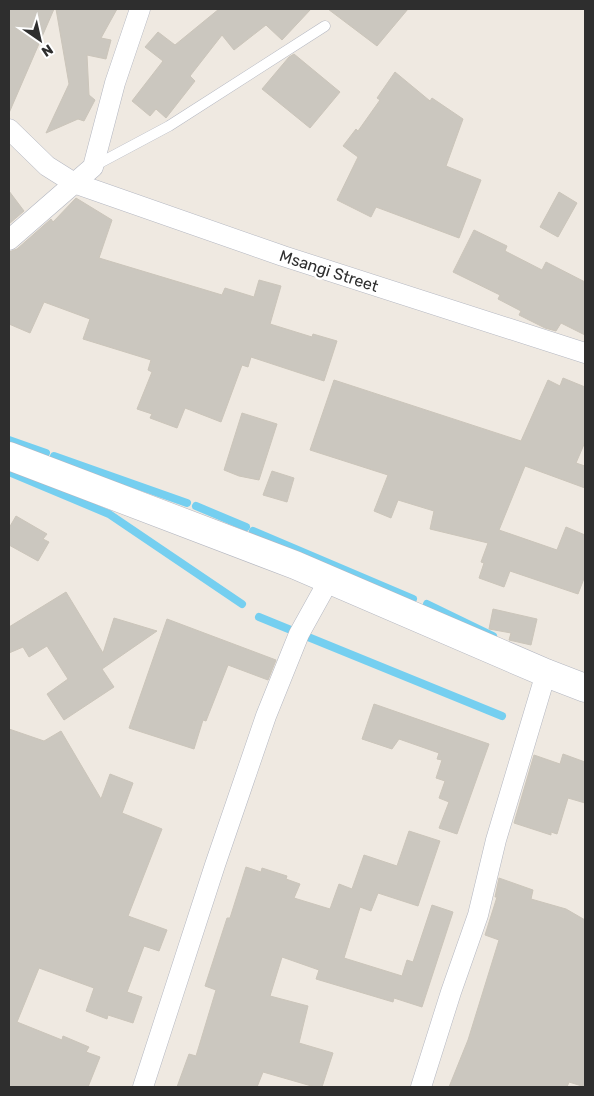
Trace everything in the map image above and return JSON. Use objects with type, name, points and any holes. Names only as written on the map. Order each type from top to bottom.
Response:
[{"type":"main road","points":[[9,456],[258,551],[585,688]]},
{"type":"street","points":[[9,240],[93,167],[115,83],[140,9]]},
{"type":"street","name":"Msangi Street","points":[[9,129],[47,166],[74,184],[283,256],[585,354]]},
{"type":"street","points":[[143,1087],[215,865],[266,716],[299,634],[329,580]]},
{"type":"street","points":[[421,1087],[478,915],[496,840],[546,673]]},
{"type":"lane","points":[[93,167],[169,126],[325,26]]},
{"type":"building","points":[[9,9],[54,9],[9,113]]},
{"type":"building","points":[[56,9],[117,9],[101,38],[111,40],[106,59],[87,55],[89,95],[95,100],[84,121],[78,119],[46,133],[69,84]]},
{"type":"building","points":[[219,9],[311,9],[282,40],[266,25],[234,50],[222,35],[190,76],[195,81],[166,118],[156,109],[150,116],[132,101],[163,61],[145,47],[158,32],[175,45]]},
{"type":"building","points":[[328,9],[408,9],[377,46]]},
{"type":"building","points":[[294,54],[340,92],[310,128],[262,89],[289,57]]},
{"type":"building","points":[[395,72],[430,101],[432,98],[463,119],[446,166],[481,180],[459,238],[376,207],[371,217],[337,200],[358,157],[343,146],[356,129],[358,131],[380,100],[377,98]]},
{"type":"building","points":[[9,191],[24,211],[9,224]]},
{"type":"building","points":[[559,192],[577,203],[558,237],[540,227]]},
{"type":"building","points":[[76,198],[112,220],[99,258],[222,295],[225,288],[254,297],[259,280],[281,286],[270,324],[312,337],[313,334],[337,341],[324,381],[251,357],[248,367],[242,365],[221,422],[185,408],[177,428],[150,418],[152,414],[137,409],[152,372],[148,370],[151,360],[83,339],[90,319],[44,302],[30,333],[9,324],[9,252],[17,249],[51,219],[53,222]]},
{"type":"building","points":[[474,230],[507,246],[505,251],[542,270],[546,262],[585,282],[585,335],[561,323],[556,331],[545,328],[519,315],[521,311],[498,299],[500,295],[453,272]]},
{"type":"building","points":[[563,378],[585,387],[585,442],[576,463],[585,466],[585,488],[525,466],[499,530],[557,550],[566,527],[585,535],[585,576],[578,594],[510,571],[504,587],[479,578],[484,563],[481,562],[488,543],[430,529],[434,511],[398,500],[391,518],[374,511],[388,475],[310,450],[334,380],[521,441],[548,380],[560,386]]},
{"type":"building","points":[[242,413],[277,424],[259,480],[239,476],[224,470]]},
{"type":"building","points":[[272,471],[294,478],[287,502],[263,495]]},
{"type":"building","points":[[16,516],[47,534],[43,539],[49,542],[38,561],[9,545],[9,528]]},
{"type":"building","points":[[66,592],[103,653],[114,618],[157,631],[102,669],[114,687],[64,720],[47,694],[68,679],[47,646],[29,657],[23,647],[9,653],[9,627]]},
{"type":"building","points":[[493,609],[537,619],[531,645],[509,640],[511,633],[489,629]]},
{"type":"building","points":[[167,619],[276,660],[268,680],[228,665],[206,721],[203,720],[194,749],[129,728]]},
{"type":"building","points":[[374,704],[489,744],[457,834],[439,828],[449,802],[439,798],[445,781],[436,778],[442,760],[437,759],[439,753],[399,739],[392,749],[362,739]]},
{"type":"building","points":[[9,729],[44,741],[61,731],[101,799],[110,774],[133,783],[122,813],[162,829],[128,916],[167,930],[159,951],[144,946],[127,992],[142,997],[133,1023],[108,1015],[107,1019],[86,1011],[94,988],[39,968],[17,1022],[62,1040],[63,1036],[89,1047],[86,1052],[100,1057],[88,1087],[9,1087]]},
{"type":"building","points":[[563,754],[585,762],[585,803],[568,798],[557,834],[551,832],[551,835],[514,823],[534,755],[560,764]]},
{"type":"building","points":[[409,831],[440,841],[418,906],[378,893],[371,911],[360,907],[344,958],[402,976],[407,960],[413,962],[432,905],[453,912],[422,1007],[394,998],[393,1002],[316,979],[319,970],[282,957],[270,996],[308,1006],[299,1043],[333,1053],[322,1087],[315,1087],[263,1072],[257,1087],[177,1087],[189,1054],[196,1056],[216,990],[205,986],[246,867],[261,872],[262,868],[287,876],[286,879],[300,884],[294,898],[330,909],[339,884],[352,889],[364,855],[397,866]]},
{"type":"building","points":[[499,878],[533,890],[531,899],[566,909],[585,920],[585,1087],[569,1082],[567,1087],[449,1087],[468,1040],[499,940],[485,935],[497,897],[495,897]]},
{"type":"waterway","points":[[9,440],[46,453]]},
{"type":"waterway","points":[[54,456],[187,503]]},
{"type":"waterway","points":[[9,472],[109,514],[242,604]]},
{"type":"waterway","points":[[196,506],[246,527]]},
{"type":"waterway","points":[[253,531],[413,599]]},
{"type":"waterway","points":[[427,604],[493,636]]},
{"type":"waterway","points":[[259,617],[502,716]]}]
